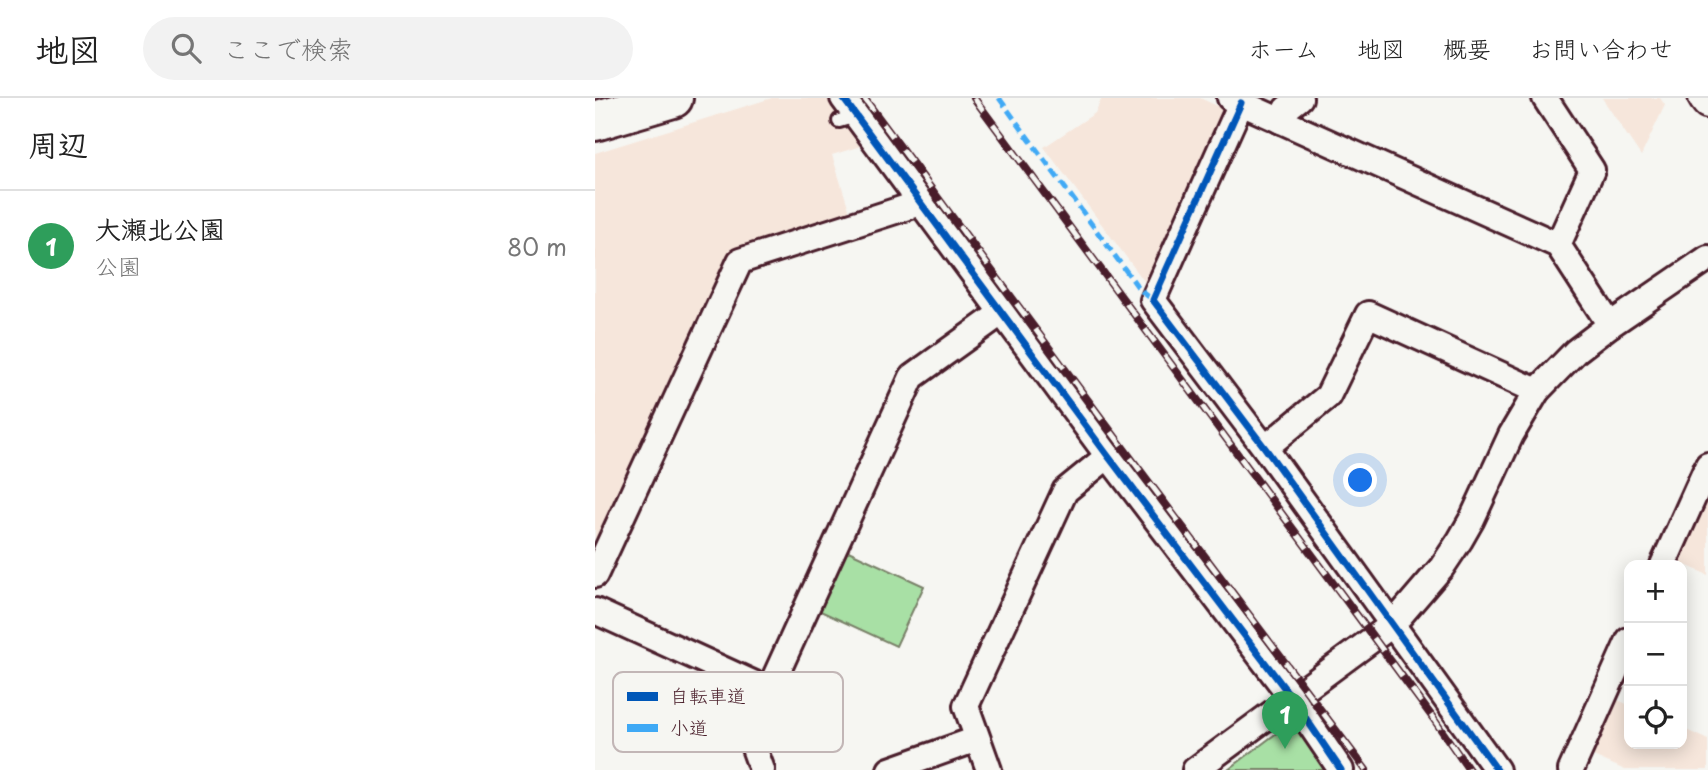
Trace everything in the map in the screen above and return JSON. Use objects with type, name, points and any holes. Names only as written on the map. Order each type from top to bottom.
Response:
[{"type":"main road","points":[[595,121],[673,98]]},
{"type":"street","points":[[1281,121],[1286,109],[1300,98]]},
{"type":"street","points":[[1545,98],[1592,170],[1558,245]]},
{"type":"street","points":[[1497,770],[1265,448],[1153,300],[1236,101],[1558,245],[1610,325]]},
{"type":"street","points":[[846,112],[920,203],[1292,698],[1341,770]]},
{"type":"street","points":[[595,575],[740,261],[920,203]]},
{"type":"street","points":[[1195,770],[1393,624],[1442,567],[1460,540],[1511,435],[1537,391],[1576,351],[1708,258]]},
{"type":"street","points":[[776,672],[912,377],[1001,313]]},
{"type":"street","points":[[1265,448],[1328,396],[1368,314],[1537,391]]},
{"type":"street","points":[[989,770],[966,706],[1065,491],[1108,456]]},
{"type":"street","points":[[1665,560],[1708,465]]},
{"type":"street","points":[[595,611],[729,672]]},
{"type":"street","points":[[1570,770],[1624,651]]},
{"type":"street","points":[[890,770],[977,739]]},
{"type":"street","points":[[756,752],[762,770]]},
{"type":"shaded area","points":[[772,98],[831,98],[864,145],[832,155],[851,216],[732,252],[595,552],[595,153]]},
{"type":"shaded area","points":[[1102,98],[1200,98],[1228,111],[1147,285],[1044,147],[1095,113]]},
{"type":"shaded area","points":[[1602,98],[1660,98],[1665,105],[1641,156]]},
{"type":"shaded area","points":[[1708,484],[1708,575],[1687,566],[1687,560],[1674,560]]},
{"type":"shaded area","points":[[1613,698],[1624,703],[1624,749],[1687,749],[1687,730],[1708,740],[1708,770],[1625,770],[1589,754]]},
{"type":"green space","points":[[844,549],[924,586],[896,646],[816,609]]},
{"type":"green space","points":[[1286,726],[1298,728],[1329,770],[1228,770]]},
{"type":"railway","points":[[864,98],[1366,770]]},
{"type":"railway","points":[[974,98],[1469,770]]},
{"type":"marked path","points":[[999,98],[1140,290],[1153,300]]},
{"type":"cycle path","points":[[843,98],[1108,456],[1292,698],[1341,770]]},
{"type":"cycle path","points":[[1241,103],[1153,300],[1265,448],[1497,770]]},
{"type":"place","name":"大瀬北公園","points":[[1285,749]]}]
